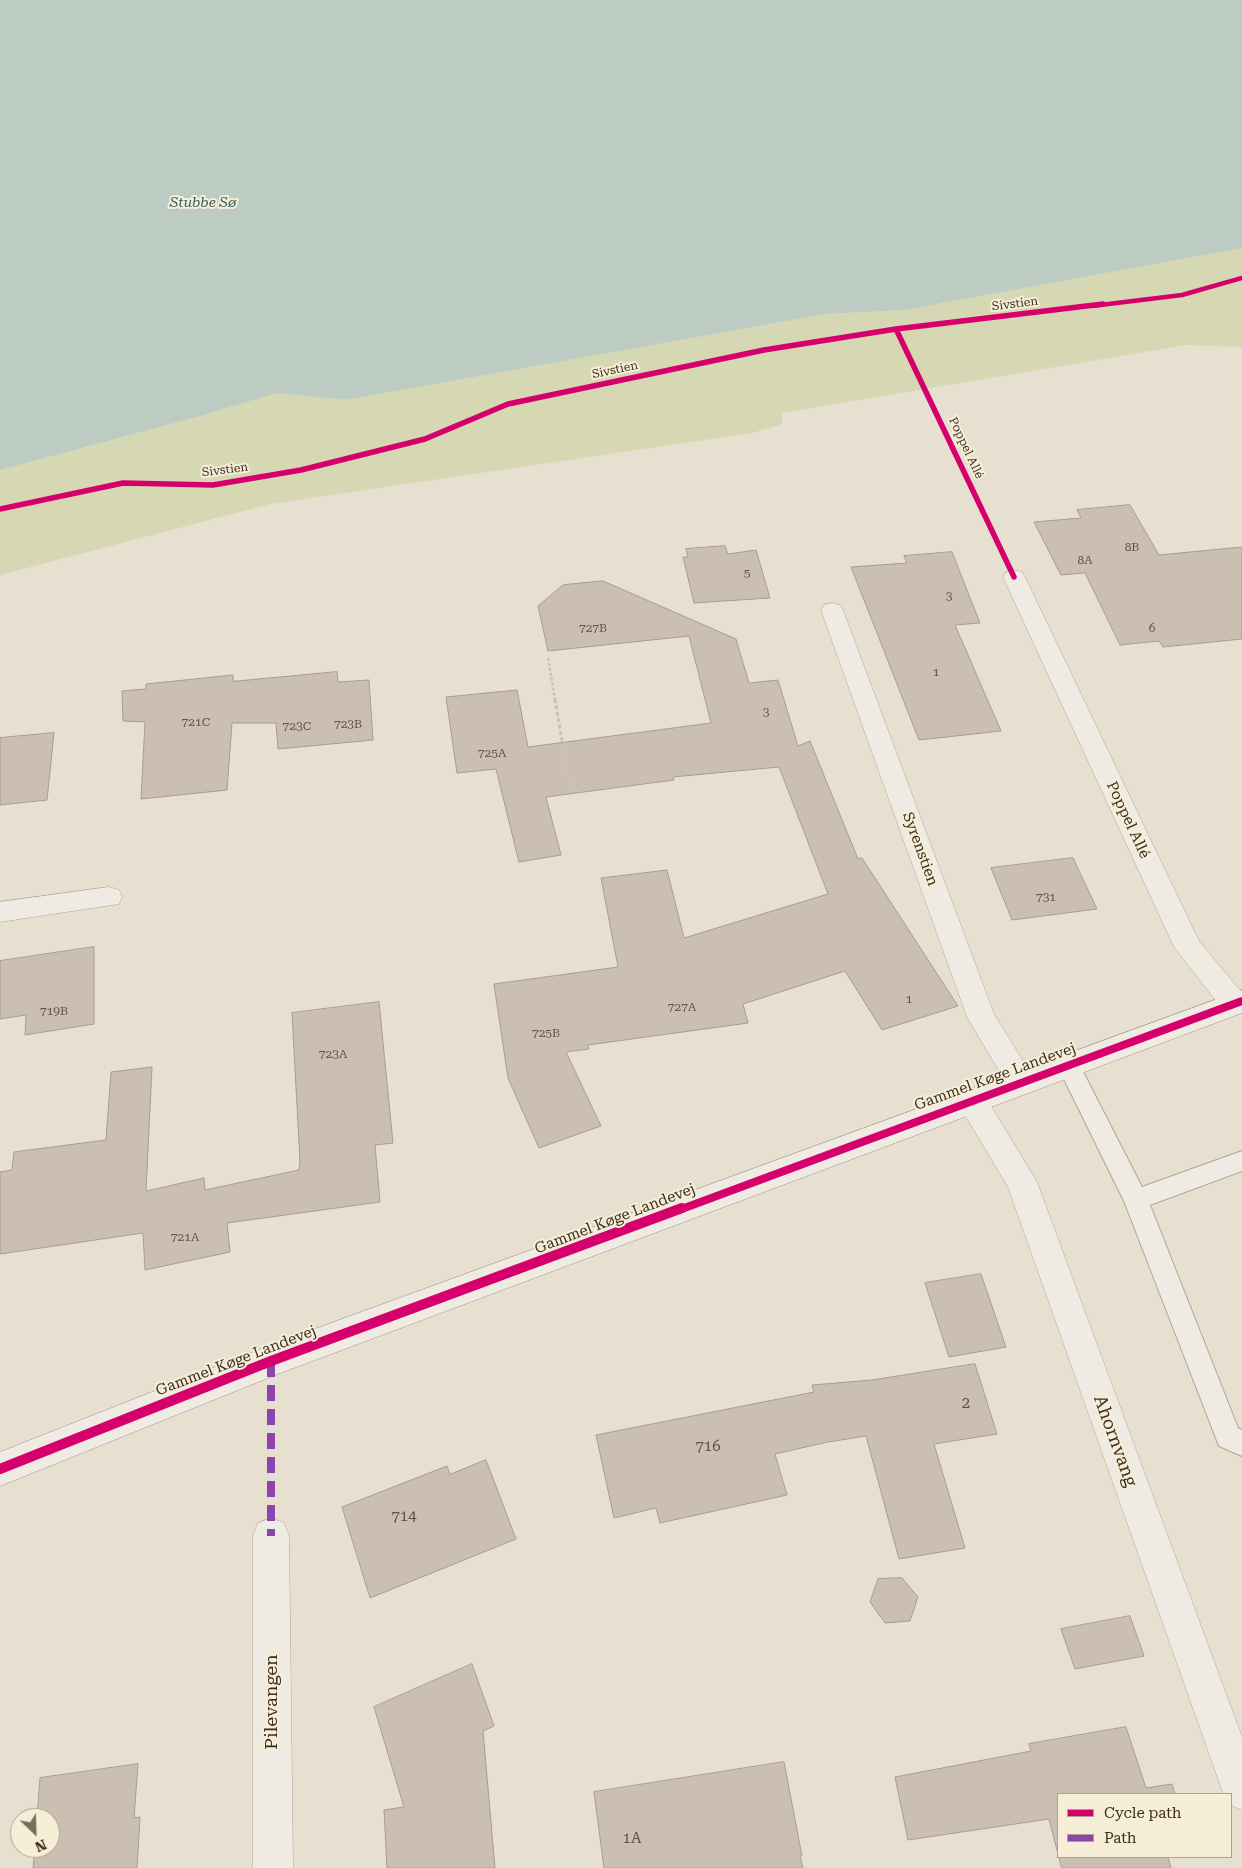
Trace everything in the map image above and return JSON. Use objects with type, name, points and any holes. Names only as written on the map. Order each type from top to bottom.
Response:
[{"type":"street","name":"Poppel Allé","points":[[1014,577],[1188,947],[1238,1002]]},
{"type":"street","name":"Syrenstien","points":[[832,610],[981,1017],[1021,1082]]},
{"type":"street","points":[[0,912],[109,897]]},
{"type":"street","name":"Gammel Køge Landevej","points":[[0,1469],[271,1361],[1238,1002]]},
{"type":"street","name":"Ahornvang","points":[[971,1100],[1022,1182],[1242,1790]]},
{"type":"street","name":"Pilevangen","points":[[271,1536],[273,1868]]},
{"type":"lane","points":[[1068,1065],[1136,1200],[1228,1437],[1242,1443]]},
{"type":"lane","points":[[1136,1200],[1242,1161]]},
{"type":"path","points":[[548,658],[570,789]]},
{"type":"green space","points":[[1242,248],[1242,347],[1186,345],[782,413],[782,424],[752,433],[270,504],[0,575],[0,470],[197,417],[277,393],[346,400],[826,314],[905,310]]},
{"type":"water","name":"Stubbe Sø","points":[[0,0],[1242,0],[1242,248],[905,310],[826,314],[346,400],[277,393],[197,417],[0,470]]},
{"type":"building","points":[[1130,505],[1159,555],[1242,547],[1242,639],[1163,647],[1159,641],[1120,645],[1085,573],[1061,575],[1034,522],[1081,518],[1077,510]]},
{"type":"building","points":[[725,546],[728,554],[756,550],[770,598],[694,603],[683,557],[688,557],[686,549]]},
{"type":"building","points":[[952,552],[980,623],[955,625],[1001,731],[919,740],[851,567],[907,563],[904,556]]},
{"type":"building","points":[[603,581],[736,639],[749,683],[778,680],[798,746],[810,741],[858,859],[862,858],[958,1006],[882,1030],[845,971],[743,1004],[748,1023],[588,1045],[589,1049],[566,1052],[601,1126],[539,1148],[508,1078],[494,984],[618,967],[601,878],[667,870],[684,938],[828,894],[779,767],[673,777],[674,780],[546,797],[561,855],[519,862],[496,769],[457,773],[446,697],[517,690],[528,747],[711,723],[689,636],[548,651],[538,606],[563,585]]},
{"type":"building","points":[[337,672],[338,682],[369,680],[373,740],[278,749],[276,723],[232,723],[227,790],[141,799],[145,722],[123,721],[122,691],[146,689],[146,684],[233,675],[233,681]]},
{"type":"building","points":[[54,733],[47,800],[0,805],[0,738]]},
{"type":"building","points":[[1073,858],[1097,909],[1012,920],[991,868]]},
{"type":"building","points":[[94,947],[94,1024],[25,1035],[26,1015],[0,1019],[0,961]]},
{"type":"building","points":[[379,1002],[393,1143],[375,1145],[380,1202],[227,1223],[230,1252],[145,1270],[143,1233],[0,1254],[0,1172],[12,1170],[14,1152],[106,1140],[111,1072],[152,1067],[146,1191],[204,1178],[205,1190],[299,1170],[292,1013]]},
{"type":"building","points":[[981,1274],[1006,1347],[949,1357],[925,1283]]},
{"type":"building","points":[[975,1364],[997,1434],[934,1444],[965,1548],[899,1559],[866,1436],[775,1454],[787,1495],[660,1523],[656,1508],[614,1518],[596,1435],[814,1392],[812,1385],[872,1380]]},
{"type":"building","points":[[486,1460],[516,1539],[370,1598],[342,1507],[447,1466],[450,1474]]},
{"type":"building","points":[[902,1578],[918,1597],[910,1621],[885,1623],[870,1602],[878,1579]]},
{"type":"building","points":[[1130,1616],[1144,1656],[1075,1669],[1061,1629]]},
{"type":"building","points":[[472,1664],[494,1726],[483,1731],[495,1868],[387,1868],[384,1810],[404,1807],[374,1707]]},
{"type":"building","points":[[1126,1727],[1146,1788],[1172,1784],[1175,1793],[1057,1793],[1057,1850],[1049,1819],[908,1840],[895,1777],[1031,1751],[1029,1744]]},
{"type":"building","points":[[784,1762],[803,1868],[604,1868],[594,1792]]},
{"type":"building","points":[[138,1764],[134,1818],[140,1817],[137,1868],[33,1868],[34,1858],[60,1858],[60,1808],[38,1808],[40,1778]]},
{"type":"building","points":[[1059,1858],[1168,1858],[1171,1868],[1062,1868]]},
{"type":"marked path","points":[[271,1361],[271,1536]]},
{"type":"cycle path","name":"Sivstien","points":[[0,509],[123,483],[213,485],[301,470],[425,439],[508,404],[764,350],[896,329],[1182,295],[1242,278]]},
{"type":"cycle path","points":[[896,329],[1014,577]]},
{"type":"cycle path","points":[[0,1469],[271,1361],[1242,1001]]}]
